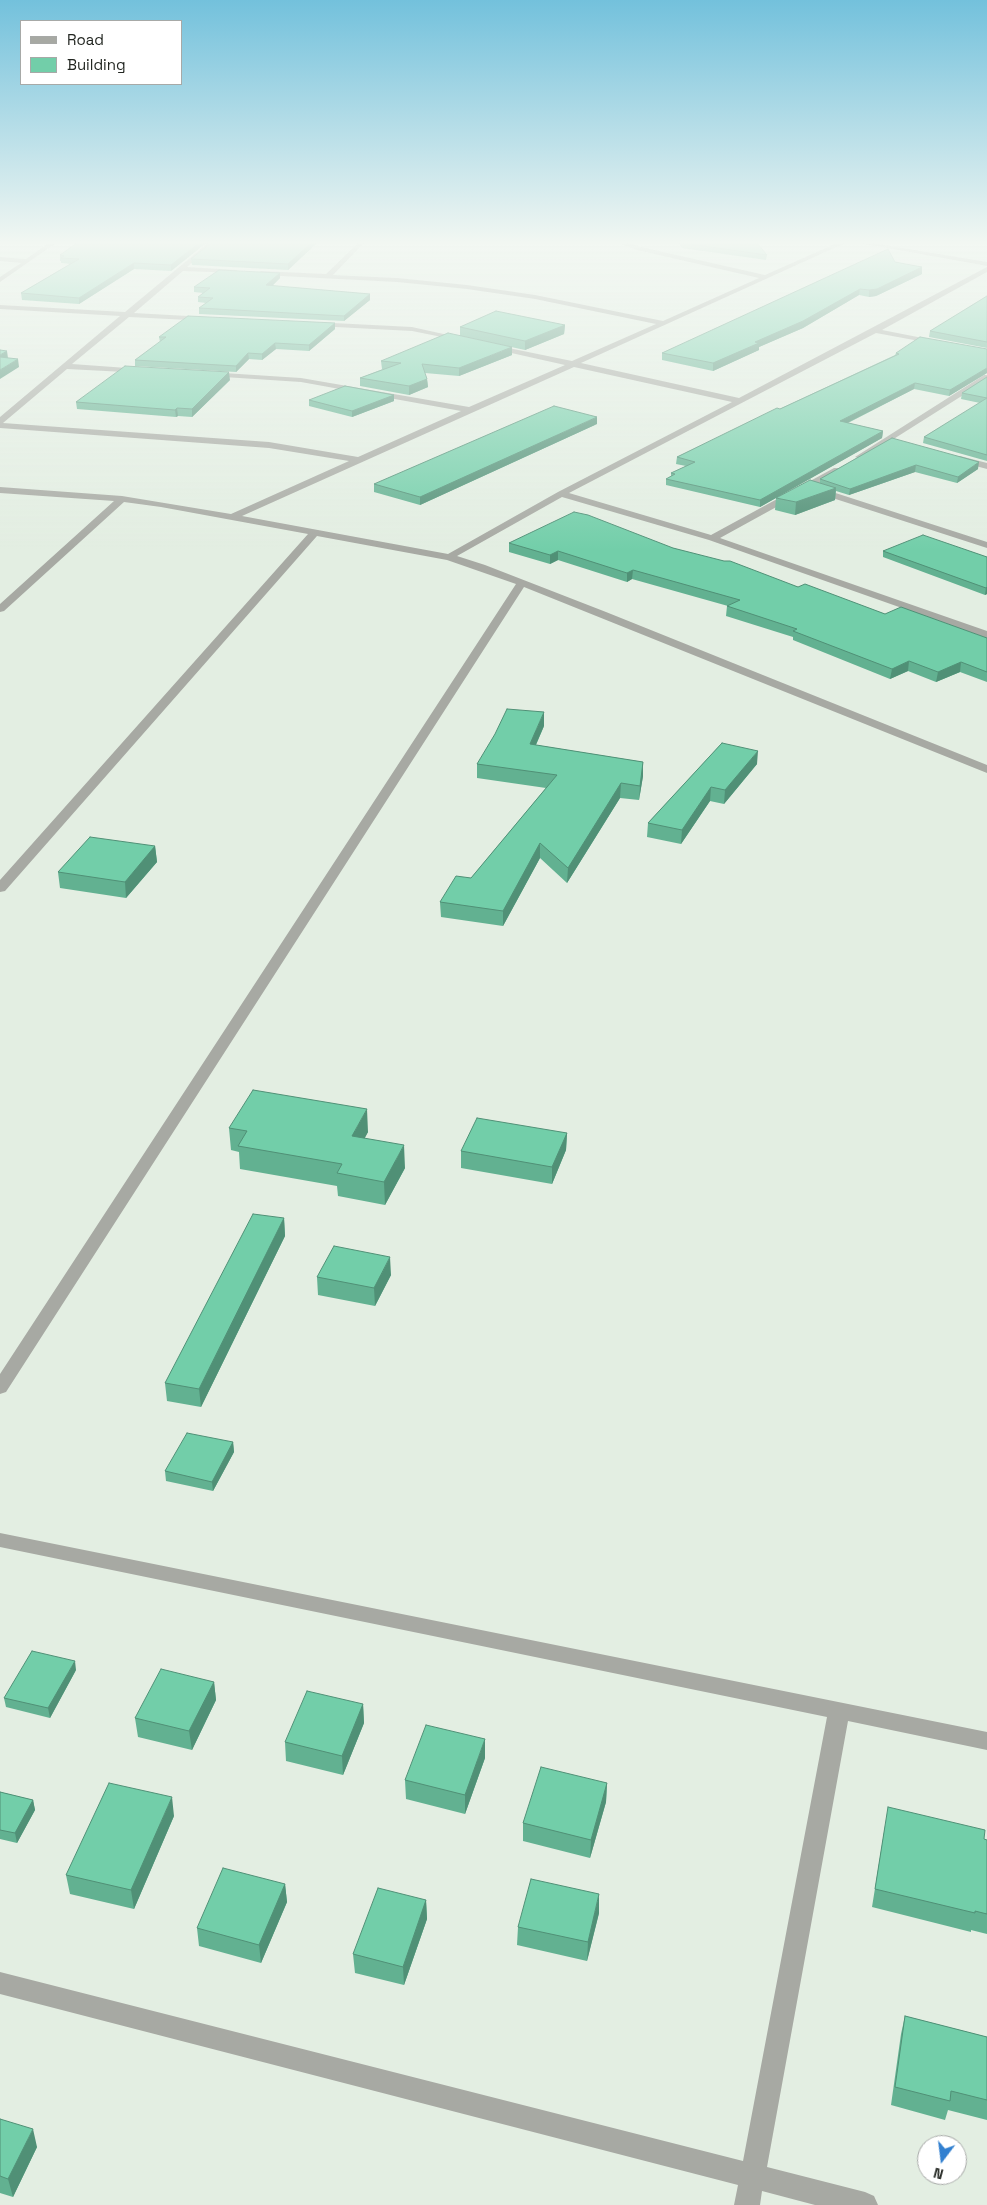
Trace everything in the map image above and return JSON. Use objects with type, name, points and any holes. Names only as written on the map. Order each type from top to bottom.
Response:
[{"type":"street","points":[[0,421],[89,346]]},
{"type":"street","points":[[492,346],[739,401]]},
{"type":"street","points":[[232,517],[613,346]]},
{"type":"street","points":[[449,557],[561,494],[846,346]]},
{"type":"street","points":[[65,366],[153,371]]},
{"type":"street","points":[[202,374],[301,380],[470,410]]},
{"type":"street","points":[[712,538],[895,440],[987,377]]},
{"type":"street","points":[[0,425],[270,445],[359,460]]},
{"type":"street","points":[[952,456],[987,466]]},
{"type":"street","points":[[808,487],[987,545]]},
{"type":"street","points":[[0,490],[122,499],[161,504],[449,557],[482,567],[602,614],[987,769]]},
{"type":"street","points":[[561,494],[712,538],[987,635]]},
{"type":"street","points":[[0,608],[122,499]]},
{"type":"street","points":[[0,888],[315,532]]},
{"type":"street","points":[[0,1388],[521,583]]},
{"type":"street","points":[[0,1540],[987,1741]]},
{"type":"street","points":[[747,2205],[839,1711]]},
{"type":"street","points":[[0,1983],[865,2205]]},
{"type":"building","points":[[154,346],[272,346],[262,354],[248,353],[236,366],[135,360]]},
{"type":"building","points":[[417,346],[512,347],[459,368],[422,364],[427,379],[409,386],[360,378],[401,363],[381,361]]},
{"type":"building","points":[[677,346],[752,346],[713,363],[662,353]]},
{"type":"building","points":[[907,346],[970,346],[987,349],[987,368],[950,390],[915,383],[840,421],[883,431],[760,500],[666,479],[675,474],[671,473],[695,462],[677,457],[777,408],[780,409],[899,354],[896,353]]},
{"type":"building","points":[[0,350],[7,351],[0,355]]},
{"type":"building","points":[[0,357],[18,359],[0,370]]},
{"type":"building","points":[[125,366],[229,372],[192,409],[177,408],[175,410],[76,402]]},
{"type":"building","points":[[987,377],[987,398],[962,393]]},
{"type":"building","points":[[345,386],[394,395],[352,411],[309,400]]},
{"type":"building","points":[[987,398],[987,455],[924,437]]},
{"type":"building","points":[[554,406],[597,417],[420,497],[374,484]]},
{"type":"building","points":[[892,438],[979,462],[958,477],[916,465],[850,489],[820,479]]},
{"type":"building","points":[[810,480],[836,488],[796,502],[776,498]]},
{"type":"building","points":[[574,512],[588,515],[673,548],[730,561],[798,587],[805,584],[885,614],[901,607],[987,638],[987,672],[961,662],[938,672],[909,661],[892,669],[793,631],[797,629],[727,606],[740,600],[633,570],[627,573],[558,551],[550,555],[509,543]]},
{"type":"building","points":[[923,535],[987,557],[987,587],[883,551]]},
{"type":"building","points":[[507,709],[544,712],[530,744],[643,762],[640,786],[621,783],[568,868],[540,843],[503,911],[440,902],[456,876],[471,878],[557,775],[477,764]]},
{"type":"building","points":[[722,743],[758,751],[725,790],[711,787],[682,830],[648,823]]},
{"type":"building","points":[[90,837],[155,846],[125,882],[58,872]]},
{"type":"building","points":[[253,1090],[367,1109],[352,1136],[404,1145],[384,1182],[337,1173],[342,1164],[238,1146],[247,1131],[229,1128]]},
{"type":"building","points":[[477,1118],[567,1133],[552,1167],[461,1151]]},
{"type":"building","points":[[253,1214],[284,1218],[199,1389],[165,1383]]},
{"type":"building","points":[[334,1246],[390,1257],[374,1288],[317,1277]]},
{"type":"building","points":[[187,1433],[233,1442],[212,1482],[165,1471]]},
{"type":"building","points":[[32,1651],[75,1661],[48,1708],[4,1698]]},
{"type":"building","points":[[161,1669],[214,1682],[189,1731],[135,1718]]},
{"type":"building","points":[[307,1691],[363,1704],[342,1756],[285,1742]]},
{"type":"building","points":[[426,1725],[485,1739],[465,1795],[405,1780]]},
{"type":"building","points":[[541,1767],[607,1783],[591,1840],[523,1823]]},
{"type":"building","points":[[109,1783],[172,1797],[131,1890],[66,1875]]},
{"type":"building","points":[[0,1792],[33,1800],[15,1833],[0,1830]]},
{"type":"building","points":[[888,1807],[985,1830],[984,1839],[987,1840],[987,1914],[975,1911],[975,1913],[875,1889]]},
{"type":"building","points":[[223,1868],[285,1884],[259,1945],[197,1928]]},
{"type":"building","points":[[531,1879],[599,1894],[588,1942],[518,1927]]},
{"type":"building","points":[[378,1888],[426,1900],[403,1967],[353,1954]]},
{"type":"building","points":[[905,2016],[987,2037],[987,2100],[951,2091],[950,2101],[895,2087]]},
{"type":"building","points":[[0,2119],[33,2129],[8,2179],[0,2176]]}]
